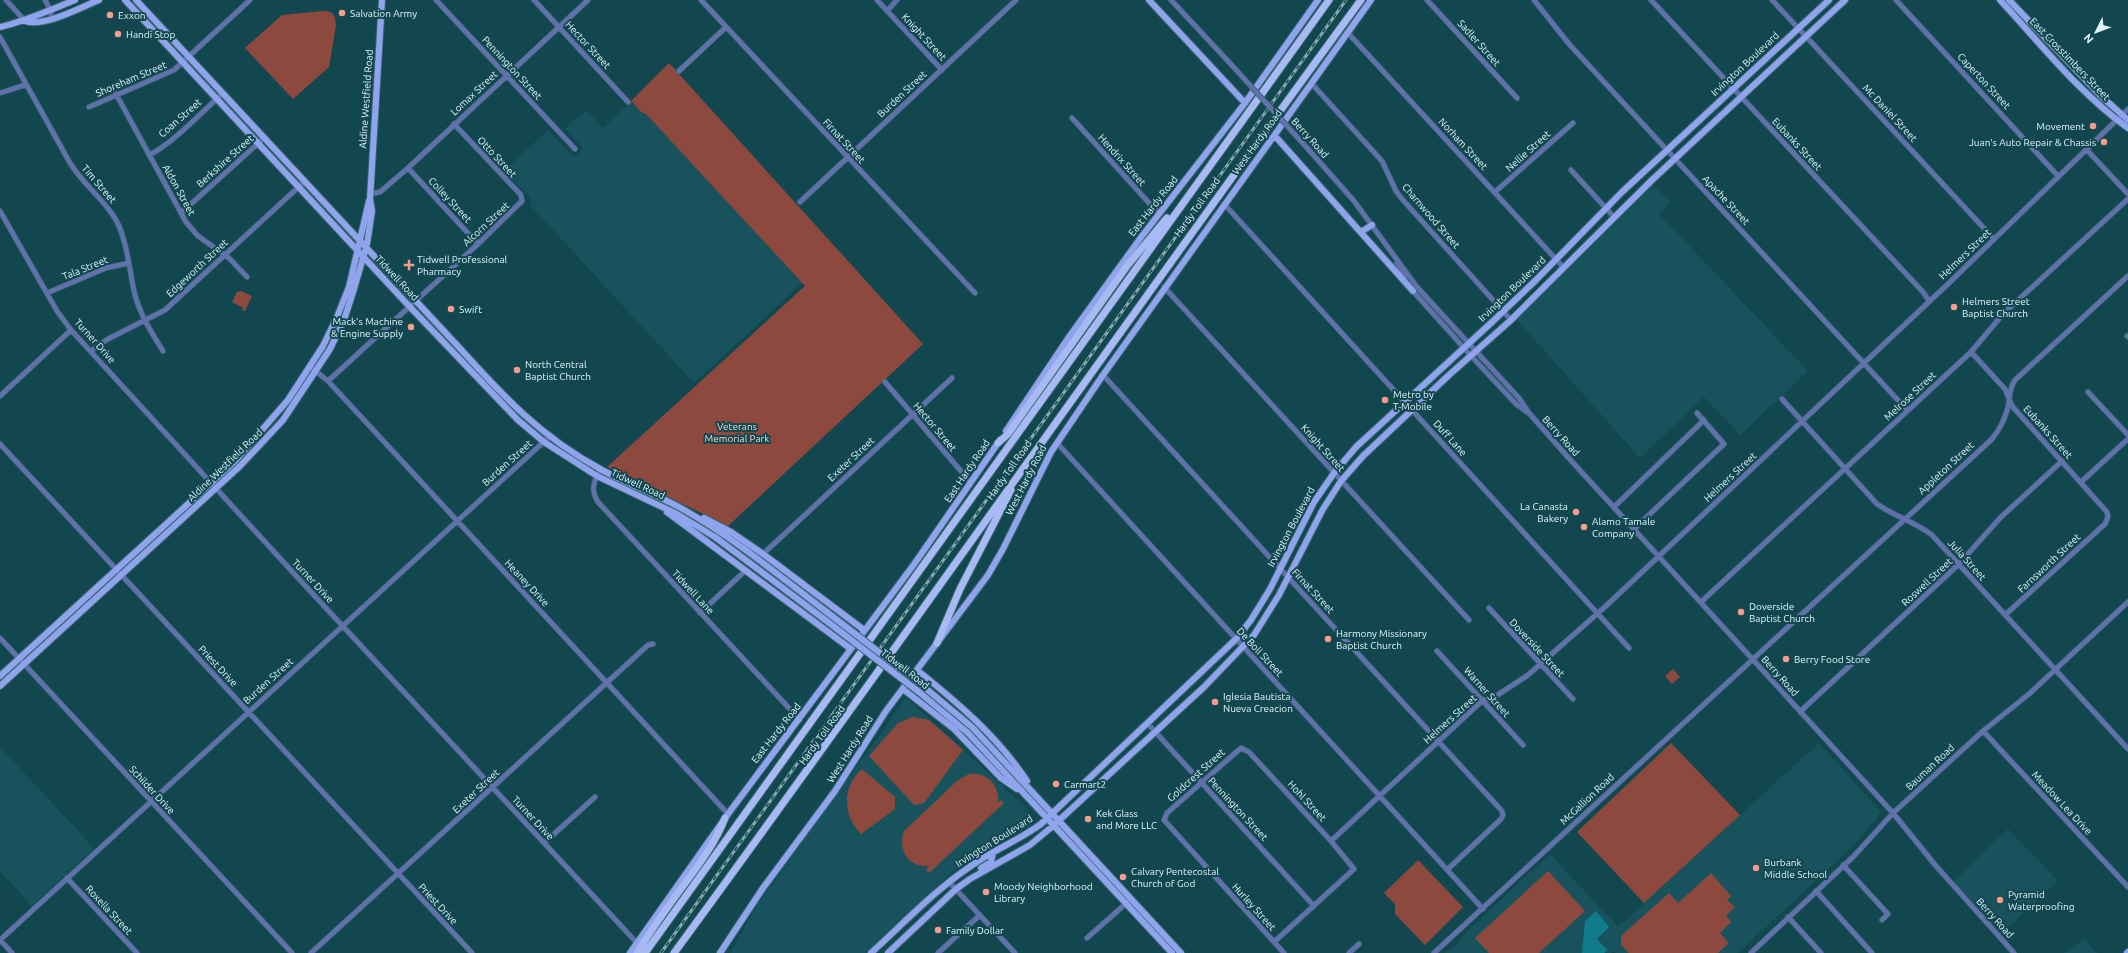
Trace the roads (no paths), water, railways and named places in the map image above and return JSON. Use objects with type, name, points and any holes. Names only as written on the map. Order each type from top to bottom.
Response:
[{"type":"highway","name":"Hardy Toll Road","points":[[645,953],[1329,0]]},
{"type":"highway","name":"Hardy Toll Road","points":[[674,953],[828,744],[1022,469],[1360,0]]},
{"type":"highway","points":[[998,443],[1008,434],[1127,266],[1205,173]]},
{"type":"highway","points":[[938,643],[960,589],[1022,469]]},
{"type":"highway","points":[[637,953],[659,918],[698,866],[720,831],[726,816]]},
{"type":"main road","points":[[0,27],[25,21],[50,9],[75,0]]},
{"type":"main road","points":[[25,21],[31,22],[52,19],[99,0]]},
{"type":"main road","name":"Tidwell Road","points":[[125,0],[409,306],[448,347],[544,442],[597,476],[677,514],[716,537],[919,692],[968,733],[1093,867],[1181,953]]},
{"type":"main road","name":"Tidwell Road","points":[[136,0],[304,182],[455,342],[500,398],[549,437],[600,470],[686,510],[721,532],[923,686],[973,728],[1053,812],[1098,863],[1172,953]]},
{"type":"main road","name":"Aldine Westfield Road","points":[[0,676],[235,461],[276,416],[310,367],[340,318],[354,289],[366,247],[372,211],[370,197],[382,0]]},
{"type":"main road","points":[[1149,0],[1245,103]]},
{"type":"main road","name":"East Hardy Road","points":[[630,953],[726,816],[800,720],[971,483],[1069,337],[1159,214],[1245,103],[1318,0]]},
{"type":"main road","name":"West Hardy Road","points":[[720,953],[763,888],[835,791],[882,716],[988,576],[1003,549],[1044,464],[1103,375],[1164,287],[1275,136],[1371,0]]},
{"type":"main road","name":"Irvington Boulevard","points":[[872,953],[949,882],[969,867],[1026,835],[1047,818],[1148,724],[1236,639],[1251,620],[1280,570],[1314,502],[1334,473],[1356,447],[1504,311],[1576,240],[1606,208],[1829,0]]},
{"type":"main road","name":"Irvington Boulevard","points":[[888,953],[956,889],[970,879],[1030,845],[1060,820],[1156,732],[1243,647],[1267,616],[1323,509],[1342,481],[1363,456],[1476,350],[1511,320],[1675,158],[1845,0]]},
{"type":"main road","name":"East Crosstimbers Street","points":[[2000,0],[2024,21],[2116,120],[2128,128]]},
{"type":"main road","name":"East Crosstimbers Street","points":[[2009,0],[2024,21]]},
{"type":"main road","name":"East Crosstimbers Street","points":[[2063,63],[2128,120]]},
{"type":"main road","points":[[1275,136],[1413,291]]},
{"type":"main road","name":"Aldine Westfield Road","points":[[0,686],[216,488],[274,430],[294,405],[330,349],[349,287],[370,197]]},
{"type":"main road","points":[[1361,232],[1372,225]]},
{"type":"main road","points":[[1574,258],[1573,248],[1576,240]]},
{"type":"main road","points":[[448,347],[455,342]]},
{"type":"main road","points":[[645,498],[680,521],[851,649]]},
{"type":"main road","points":[[686,510],[732,532],[864,630]]},
{"type":"main road","points":[[162,527],[167,532]]},
{"type":"main road","points":[[67,615],[72,620]]},
{"type":"main road","points":[[841,642],[848,641],[853,634],[854,629],[851,620]]},
{"type":"main road","points":[[916,670],[987,730],[1009,755],[1037,795]]},
{"type":"main road","points":[[913,697],[912,689],[914,685],[918,680],[927,678]]},
{"type":"main road","points":[[903,689],[954,729],[1002,778],[1028,798]]},
{"type":"main road","points":[[1100,768],[1108,776]]},
{"type":"main road","points":[[970,879],[991,862],[993,853]]},
{"type":"main road","points":[[1093,867],[1098,863]]},
{"type":"main road","points":[[901,926],[908,933]]},
{"type":"street","points":[[6,0],[25,21]]},
{"type":"street","points":[[45,0],[50,9],[52,19]]},
{"type":"street","name":"Shoreham Street","points":[[89,107],[116,94],[168,73],[190,57],[250,0]]},
{"type":"street","name":"Pennington Street","points":[[436,0],[575,149]]},
{"type":"street","name":"Hector Street","points":[[534,0],[628,102]]},
{"type":"street","name":"Lomax Street","points":[[370,197],[380,192],[408,168],[588,0]]},
{"type":"street","name":"Firnat Street","points":[[701,0],[975,293]]},
{"type":"street","name":"Knight Street","points":[[877,0],[942,70]]},
{"type":"street","points":[[887,11],[898,0]]},
{"type":"street","name":"Burden Street","points":[[800,202],[1016,0]]},
{"type":"street","name":"Berry Road","points":[[1172,0],[1354,201],[1417,287],[1470,343],[1519,398],[1529,413],[1893,813],[1936,866],[2014,953]]},
{"type":"street","name":"Sadler Street","points":[[1427,0],[1517,98]]},
{"type":"street","name":"Apache Street","points":[[1534,0],[1569,44],[1907,410]]},
{"type":"street","name":"Eubanks Street","points":[[1651,0],[1923,292],[1929,302]]},
{"type":"street","name":"Mc Daniel Street","points":[[1772,0],[1994,239]]},
{"type":"street","name":"Caperton Street","points":[[1896,0],[2058,176]]},
{"type":"street","points":[[679,71],[726,27]]},
{"type":"street","name":"Norham Street","points":[[1348,32],[1564,268]]},
{"type":"street","name":"Tim Street","points":[[0,37],[74,170],[109,210],[118,224],[127,244],[134,292],[145,321],[163,351]]},
{"type":"street","name":"Charnwood Street","points":[[1312,84],[1382,161],[1396,191],[1402,199],[1511,320]]},
{"type":"street","points":[[0,93],[26,85]]},
{"type":"street","name":"Aldon Street","points":[[116,94],[181,213],[198,236],[225,254],[246,277]]},
{"type":"street","name":"Coan Street","points":[[149,155],[173,137],[222,94]]},
{"type":"street","name":"Helmers Street","points":[[1331,841],[1483,700],[1493,698],[1528,675],[1597,613],[1803,422],[2128,109]]},
{"type":"street","name":"Hendrix Street","points":[[1072,118],[1159,214]]},
{"type":"street","name":"Nellie Street","points":[[1495,192],[1573,122]]},
{"type":"street","name":"Otto Street","points":[[454,124],[520,195],[522,201],[520,204]]},
{"type":"street","name":"Berkshire Street","points":[[181,213],[263,138]]},
{"type":"street","points":[[2086,149],[2128,194]]},
{"type":"street","name":"Colley Street","points":[[408,168],[478,244]]},
{"type":"street","points":[[1571,170],[1614,217]]},
{"type":"street","name":"Edgeworth Street","points":[[91,351],[108,339],[165,310],[304,182]]},
{"type":"street","name":"Melrose Street","points":[[1701,602],[1971,352],[2003,314],[2128,199]]},
{"type":"street","name":"Alcorn Street","points":[[328,381],[520,204]]},
{"type":"street","name":"Duff Lane","points":[[1225,205],[1629,648]]},
{"type":"street","name":"Turner Drive","points":[[0,211],[47,293],[71,330],[342,626],[638,943]]},
{"type":"street","name":"Berry Road","points":[[1396,259],[1401,273],[1413,291],[1470,356],[1516,404],[1529,413]]},
{"type":"street","name":"Tala Street","points":[[47,293],[106,268],[129,263]]},
{"type":"street","points":[[1971,352],[2007,388],[2128,276]]},
{"type":"street","name":"Knight Street","points":[[1164,287],[1469,620]]},
{"type":"street","points":[[0,396],[71,330]]},
{"type":"street","name":"Heaney Drive","points":[[310,367],[328,381],[456,521],[607,682],[726,816]]},
{"type":"street","name":"Firnat Street","points":[[1103,375],[1502,811],[1503,815],[1447,870]]},
{"type":"street","name":"Exeter Street","points":[[763,554],[952,378]]},
{"type":"street","name":"Hector Street","points":[[885,382],[971,483]]},
{"type":"street","name":"Appleton Street","points":[[1752,659],[1992,439],[2010,406],[2007,388]]},
{"type":"street","points":[[2088,392],[2128,434]]},
{"type":"street","name":"Julia Street","points":[[1782,399],[1877,504],[1904,519],[1919,525],[1932,535],[2128,749]]},
{"type":"street","name":"Eubanks Street","points":[[2010,406],[2062,461],[2107,512],[2108,517],[2105,524]]},
{"type":"street","points":[[1634,529],[1723,446],[1724,442],[1697,413]]},
{"type":"street","points":[[1614,507],[1704,420]]},
{"type":"street","name":"Burden Street","points":[[0,940],[549,437]]},
{"type":"street","points":[[2081,482],[2128,439]]},
{"type":"street","name":"De Boll Street","points":[[1057,443],[1483,909]]},
{"type":"street","name":"Priest Drive","points":[[0,444],[472,953]]},
{"type":"street","name":"Roswell Street","points":[[1801,713],[1803,709],[1959,564],[2000,518],[2062,461]]},
{"type":"street","name":"Tidwell Lane","points":[[600,470],[593,490],[598,502],[800,720]]},
{"type":"street","points":[[1916,508],[1916,521],[1919,525]]},
{"type":"street","name":"Farnsworth Street","points":[[2005,615],[2105,524]]},
{"type":"street","points":[[700,613],[746,570]]},
{"type":"street","name":"Bauman Road","points":[[1751,953],[1816,890],[1854,856],[1893,813],[1983,731],[2020,702],[2055,671],[2127,605]]},
{"type":"street","name":"Doverside Street","points":[[1488,608],[1572,699]]},
{"type":"street","name":"Schilder Drive","points":[[0,638],[292,953]]},
{"type":"street","name":"Exeter Street","points":[[311,953],[648,644],[653,644]]},
{"type":"street","name":"Warner Street","points":[[1437,651],[1523,745]]},
{"type":"street","name":"McGallion Road","points":[[1434,953],[1752,659]]},
{"type":"street","name":"Pennington Street","points":[[1148,724],[1314,906]]},
{"type":"street","name":"Meadow Lea Drive","points":[[1983,731],[2128,887]]},
{"type":"street","name":"Goldcrest Street","points":[[1164,820],[1167,813],[1201,782],[1234,753],[1243,748]]},
{"type":"street","name":"Hohl Street","points":[[1243,748],[1249,752],[1331,841],[1354,869],[1314,906]]},
{"type":"street","points":[[544,843],[595,797]]},
{"type":"street","name":"Hurley Street","points":[[1164,820],[1284,953]]},
{"type":"street","points":[[1843,865],[1888,914],[1882,920]]},
{"type":"street","name":"Roxella Street","points":[[67,878],[137,953]]},
{"type":"street","points":[[949,882],[1015,953]]},
{"type":"street","points":[[1816,890],[1872,953]]},
{"type":"street","points":[[1087,938],[1128,901]]},
{"type":"street","points":[[1274,942],[1314,906]]},
{"type":"street","points":[[938,953],[980,915]]},
{"type":"street","points":[[1788,917],[1821,953]]},
{"type":"street","points":[[0,940],[12,953]]},
{"type":"street","points":[[1349,953],[1359,944]]},
{"type":"railway","points":[[661,953],[1346,0]]},
{"type":"place","name":"Salvation Army","points":[[342,13]]},
{"type":"place","name":"Exxon","points":[[110,15]]},
{"type":"place","name":"Handi Stop","points":[[118,34]]},
{"type":"place","name":"Movement","points":[[2093,126]]},
{"type":"place","name":"Juan's Auto Repair & Chassis","points":[[2104,142]]},
{"type":"place","name":"Tidwell Professional Pharmacy","points":[[409,265]]},
{"type":"place","name":"Helmers Street Baptist Church","points":[[1954,307]]},
{"type":"place","name":"Swift","points":[[451,309]]},
{"type":"place","name":"Mack's Machine & Engine Supply","points":[[411,327]]},
{"type":"place","name":"North Central Baptist Church","points":[[517,370]]},
{"type":"place","name":"Metro by T-Mobile","points":[[1385,400]]},
{"type":"place","name":"La Canasta Bakery","points":[[1576,512]]},
{"type":"place","name":"Alamo Tamale Company","points":[[1584,527]]},
{"type":"place","name":"Doverside Baptist Church","points":[[1741,612]]},
{"type":"place","name":"Harmony Missionary Baptist Church","points":[[1328,639]]},
{"type":"place","name":"Berry Food Store","points":[[1786,659]]},
{"type":"place","name":"Iglesia Bautista Nueva Creacion","points":[[1215,702]]},
{"type":"place","name":"Carmart2","points":[[1056,784]]},
{"type":"place","name":"Kek Glass and More LLC","points":[[1088,819]]},
{"type":"place","name":"Burbank Middle School","points":[[1756,868]]},
{"type":"place","name":"Calvary Pentecostal Church of God","points":[[1123,877]]},
{"type":"place","name":"Moody Neighborhood Library","points":[[986,892]]},
{"type":"place","name":"Pyramid Waterproofing","points":[[2000,900]]},
{"type":"place","name":"Family Dollar","points":[[938,930]]},
{"type":"park label","name":"Veterans Memorial Park","points":[[737,432]]}]
